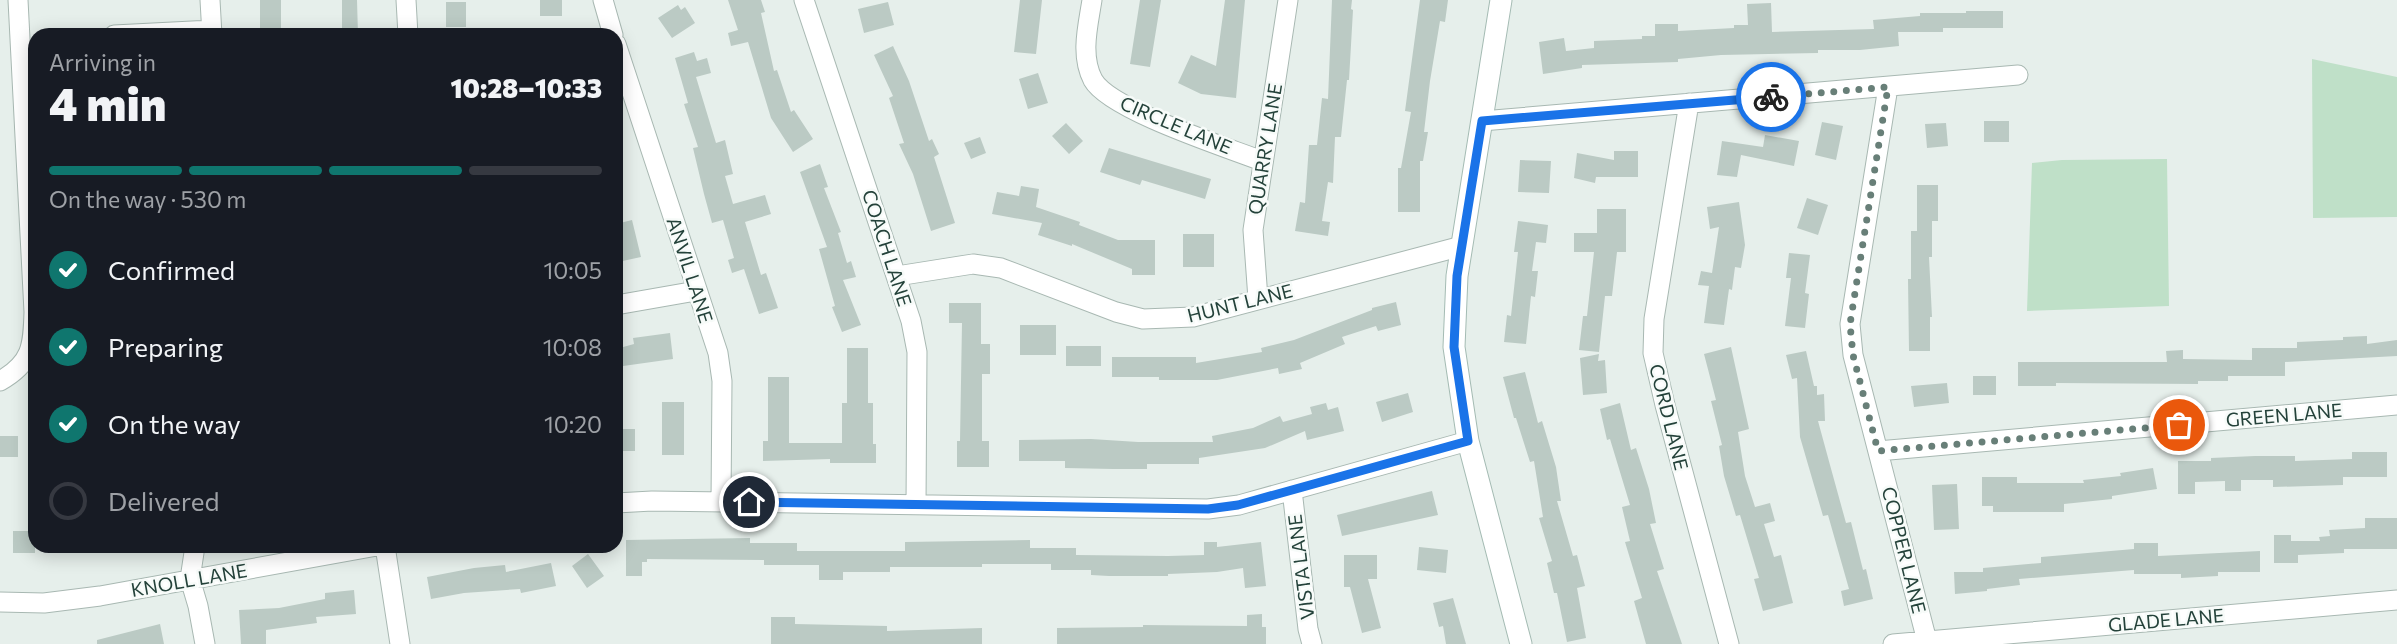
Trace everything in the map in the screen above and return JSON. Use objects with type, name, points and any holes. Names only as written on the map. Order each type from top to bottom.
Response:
[{"type":"main road","points":[[1501,0],[1457,276],[1454,347],[1468,441],[1521,644]]},
{"type":"street","points":[[18,0],[27,39],[28,78]]},
{"type":"street","points":[[211,0],[212,28]]},
{"type":"street","points":[[406,0],[408,28]]},
{"type":"street","points":[[603,0],[611,28]]},
{"type":"street","name":"COACH LANE","points":[[804,0],[911,321],[917,352],[916,505]]},
{"type":"street","name":"CIRCLE LANE","points":[[1092,0],[1086,37],[1086,58],[1093,79],[1104,93],[1128,108],[1262,161]]},
{"type":"street","name":"QUARRY LANE","points":[[1258,299],[1252,230],[1288,0]]},
{"type":"street","name":"ANVIL LANE","points":[[623,66],[718,353],[722,381],[721,502]]},
{"type":"street","points":[[1482,121],[2018,75]]},
{"type":"street","name":"COPPER LANE","points":[[1888,87],[1850,324],[1853,355],[1927,641]]},
{"type":"street","name":"CORD LANE","points":[[1689,103],[1654,319],[1653,354],[1728,644]]},
{"type":"street","name":"HUNT LANE","points":[[897,276],[973,264],[1001,268],[1116,312],[1143,319],[1193,317],[1462,246]]},
{"type":"street","points":[[623,304],[696,291]]},
{"type":"street","points":[[0,381],[20,368],[28,355]]},
{"type":"street","name":"GREEN LANE","points":[[1878,451],[2397,405]]},
{"type":"street","points":[[623,503],[1208,509],[1238,505],[1468,441]]},
{"type":"street","name":"VISTA LANE","points":[[1292,490],[1312,644]]},
{"type":"street","points":[[194,553],[190,579],[205,644]]},
{"type":"street","name":"KNOLL LANE","points":[[0,602],[44,603],[100,596],[337,553]]},
{"type":"street","points":[[386,553],[401,644]]},
{"type":"street","name":"GLADE LANE","points":[[1893,644],[2397,600]]},
{"type":"green space","points":[[2312,59],[2397,77],[2397,217],[2313,218]]},
{"type":"green space","points":[[2167,159],[2169,306],[2027,311],[2032,163],[2062,160]]},
{"type":"building","points":[[260,0],[281,0],[281,28],[260,28]]},
{"type":"building","points":[[342,0],[357,0],[358,28],[342,28]]},
{"type":"building","points":[[540,0],[562,0],[562,16],[540,16]]},
{"type":"building","points":[[728,0],[761,0],[765,12],[761,13],[774,71],[777,70],[791,112],[794,110],[813,139],[793,152],[771,118],[748,42],[731,46],[728,33],[738,30]]},
{"type":"building","points":[[1020,0],[1042,0],[1036,54],[1014,52]]},
{"type":"building","points":[[1140,0],[1161,0],[1150,67],[1130,64]]},
{"type":"building","points":[[1225,0],[1245,0],[1236,98],[1201,94],[1178,83],[1191,55],[1216,66]]},
{"type":"building","points":[[1332,0],[1352,0],[1353,10],[1349,80],[1341,137],[1335,137],[1333,183],[1328,182],[1322,221],[1330,222],[1328,236],[1295,231],[1300,202],[1305,203],[1309,145],[1317,145],[1322,98],[1328,99]]},
{"type":"building","points":[[1420,0],[1448,0],[1445,22],[1440,21],[1430,81],[1424,132],[1428,132],[1423,161],[1420,161],[1420,212],[1398,212],[1398,168],[1401,168],[1411,112],[1405,111]]},
{"type":"building","points":[[446,2],[466,2],[466,27],[446,27]]},
{"type":"building","points":[[888,2],[894,25],[864,33],[858,9]]},
{"type":"building","points":[[1771,3],[1772,32],[1874,29],[1873,20],[1920,16],[1920,13],[1966,11],[2003,11],[2003,28],[1943,28],[1943,32],[1898,32],[1899,46],[1860,50],[1721,55],[1678,59],[1678,62],[1582,65],[1582,68],[1543,74],[1539,42],[1564,38],[1566,51],[1594,48],[1594,41],[1655,36],[1655,24],[1678,24],[1678,31],[1734,28],[1734,25],[1748,25],[1747,4]]},
{"type":"building","points":[[678,5],[681,10],[685,7],[695,23],[672,38],[658,18]]},
{"type":"building","points":[[893,46],[909,81],[929,141],[932,139],[939,154],[934,157],[955,223],[931,231],[913,174],[899,144],[904,143],[889,98],[893,96],[874,55]]},
{"type":"building","points":[[694,52],[697,61],[707,58],[711,73],[696,77],[716,143],[725,140],[733,174],[725,176],[733,204],[765,195],[771,214],[745,222],[761,275],[766,273],[778,308],[759,314],[744,269],[732,273],[728,260],[734,258],[723,220],[712,223],[704,194],[693,148],[698,147],[684,104],[688,103],[675,58]]},
{"type":"building","points":[[1038,73],[1048,103],[1028,109],[1019,79]]},
{"type":"building","points":[[1984,121],[2009,121],[2009,142],[1984,142]]},
{"type":"building","points":[[1822,122],[1843,126],[1836,160],[1815,155]]},
{"type":"building","points":[[1066,123],[1083,141],[1069,154],[1052,136]]},
{"type":"building","points":[[1946,123],[1948,146],[1927,148],[1925,124]]},
{"type":"building","points":[[1765,135],[1799,141],[1794,166],[1741,155],[1737,177],[1717,175],[1722,141],[1763,147]]},
{"type":"building","points":[[980,137],[986,153],[971,159],[964,143]]},
{"type":"building","points":[[1109,148],[1211,179],[1205,199],[1142,180],[1140,185],[1100,172]]},
{"type":"building","points":[[1614,151],[1638,151],[1638,177],[1596,177],[1595,183],[1574,178],[1577,153],[1614,160]]},
{"type":"building","points":[[1520,160],[1551,161],[1549,193],[1518,192]]},
{"type":"building","points":[[820,164],[828,187],[824,188],[841,232],[838,233],[847,263],[851,261],[856,277],[843,280],[861,325],[842,332],[832,307],[835,306],[819,249],[827,247],[800,172]]},
{"type":"building","points":[[1917,185],[1938,185],[1938,221],[1932,221],[1932,257],[1929,257],[1932,317],[1930,351],[1909,351],[1908,279],[1911,279],[1911,231],[1917,231]]},
{"type":"building","points":[[1021,186],[1039,189],[1036,207],[1080,222],[1079,225],[1118,240],[1155,240],[1155,275],[1132,275],[1132,269],[1072,244],[1038,235],[1042,223],[992,214],[997,192],[1019,196]]},
{"type":"building","points":[[1807,198],[1828,205],[1818,235],[1797,228]]},
{"type":"building","points":[[1739,202],[1745,245],[1741,268],[1735,267],[1724,325],[1704,323],[1709,286],[1698,285],[1701,271],[1712,273],[1719,227],[1710,229],[1707,207]]},
{"type":"building","points":[[1597,209],[1626,209],[1626,252],[1617,252],[1612,296],[1605,296],[1599,352],[1579,350],[1583,316],[1587,316],[1594,252],[1574,252],[1574,233],[1597,233]]},
{"type":"building","points":[[632,220],[641,257],[623,261],[623,222]]},
{"type":"building","points":[[1518,221],[1548,225],[1546,243],[1536,242],[1532,271],[1538,271],[1535,297],[1531,296],[1526,344],[1504,342],[1507,315],[1511,316],[1518,252],[1514,252]]},
{"type":"building","points":[[1183,234],[1214,234],[1214,267],[1183,267]]},
{"type":"building","points":[[1789,253],[1810,255],[1805,293],[1809,294],[1805,328],[1785,326],[1791,278],[1786,278]]},
{"type":"building","points":[[1396,302],[1401,325],[1378,331],[1376,326],[1342,337],[1345,344],[1300,363],[1302,369],[1279,374],[1278,368],[1217,380],[1112,377],[1112,357],[1196,357],[1196,363],[1262,352],[1261,348],[1294,340],[1372,308]]},
{"type":"building","points":[[949,303],[981,303],[981,344],[990,344],[990,374],[982,374],[982,441],[989,441],[989,467],[957,467],[962,323],[949,323]]},
{"type":"building","points":[[1020,325],[1056,325],[1056,355],[1020,355]]},
{"type":"building","points":[[670,333],[673,359],[623,366],[623,347],[634,344],[633,338]]},
{"type":"building","points":[[2367,336],[2367,344],[2397,340],[2397,356],[2285,362],[2285,376],[2228,376],[2228,381],[2198,381],[2198,384],[2056,383],[2056,386],[2018,386],[2018,362],[2167,362],[2166,351],[2183,350],[2183,359],[2252,360],[2252,348],[2297,348],[2297,342]]},
{"type":"building","points":[[1066,346],[1101,346],[1101,366],[1066,366]]},
{"type":"building","points":[[1731,347],[1749,429],[1738,432],[1745,476],[1755,507],[1770,503],[1775,521],[1764,524],[1774,557],[1781,555],[1793,603],[1763,611],[1754,579],[1759,578],[1740,515],[1736,516],[1724,476],[1719,446],[1722,445],[1711,401],[1716,400],[1704,354]]},
{"type":"building","points":[[847,348],[868,348],[868,403],[873,403],[876,463],[830,463],[830,459],[763,461],[763,441],[768,441],[768,377],[789,377],[789,443],[842,443],[842,403],[847,403]]},
{"type":"building","points":[[1806,351],[1814,386],[1817,386],[1817,395],[1824,394],[1825,421],[1818,421],[1846,523],[1851,522],[1873,599],[1844,606],[1841,591],[1849,589],[1828,515],[1823,516],[1800,437],[1797,378],[1792,379],[1786,355]]},
{"type":"building","points":[[1599,354],[1598,361],[1605,360],[1607,393],[1583,395],[1580,358]]},
{"type":"building","points":[[1525,372],[1538,423],[1542,421],[1556,467],[1561,501],[1557,501],[1573,556],[1577,555],[1585,586],[1577,588],[1586,638],[1567,642],[1557,593],[1554,593],[1547,563],[1552,561],[1539,518],[1543,517],[1534,461],[1530,462],[1503,377]]},
{"type":"building","points":[[1973,376],[1996,376],[1996,395],[1973,395]]},
{"type":"building","points":[[1947,383],[1949,403],[1914,407],[1911,386]]},
{"type":"building","points":[[1408,393],[1413,412],[1382,422],[1376,402]]},
{"type":"building","points":[[662,402],[684,402],[684,455],[662,455]]},
{"type":"building","points":[[1326,403],[1328,410],[1338,407],[1344,431],[1307,440],[1305,431],[1265,448],[1199,458],[1199,464],[1147,464],[1147,469],[1113,469],[1065,468],[1065,461],[1019,461],[1019,440],[1213,442],[1212,436],[1253,428],[1280,416],[1283,422],[1312,414],[1310,407]]},
{"type":"building","points":[[1620,403],[1631,450],[1636,448],[1649,489],[1656,523],[1650,524],[1664,569],[1657,571],[1682,644],[1646,644],[1634,601],[1642,598],[1625,542],[1630,541],[1622,507],[1630,505],[1610,439],[1607,440],[1600,409]]},
{"type":"building","points":[[623,429],[635,429],[635,451],[623,451]]},
{"type":"building","points":[[0,436],[18,436],[18,457],[0,457]]},
{"type":"building","points":[[2352,452],[2387,452],[2387,477],[2343,477],[2343,485],[2273,487],[2273,480],[2241,480],[2241,491],[2225,491],[2225,481],[2195,482],[2195,494],[2178,494],[2178,461],[2211,461],[2211,458],[2255,456],[2295,456],[2295,461],[2352,459]]},
{"type":"building","points":[[2153,468],[2157,489],[2112,496],[2112,499],[2064,504],[2064,512],[1993,512],[1993,506],[1982,506],[1982,477],[2017,477],[2017,483],[2084,483],[2083,480],[2121,476],[2120,473]]},
{"type":"building","points":[[1957,484],[1959,529],[1934,530],[1932,485]]},
{"type":"building","points":[[1432,491],[1438,515],[1342,536],[1337,515]]},
{"type":"building","points":[[2365,518],[2397,518],[2397,549],[2344,549],[2344,553],[2298,555],[2298,563],[2274,563],[2274,535],[2291,535],[2291,541],[2320,541],[2319,537],[2330,536],[2329,530],[2365,528]]},
{"type":"building","points":[[13,531],[28,531],[28,553],[13,553]]},
{"type":"building","points":[[750,538],[750,543],[797,543],[797,551],[905,551],[905,542],[1030,540],[1030,548],[1076,548],[1076,555],[1168,556],[1204,555],[1204,542],[1217,542],[1217,547],[1261,542],[1266,586],[1245,588],[1243,568],[1168,576],[1109,576],[1091,575],[1091,570],[1051,570],[1051,564],[890,567],[890,572],[843,572],[843,580],[819,580],[819,565],[764,565],[764,560],[647,559],[647,562],[642,562],[642,576],[626,576],[626,540]]},
{"type":"building","points":[[2134,543],[2158,543],[2158,556],[2260,551],[2260,572],[2218,572],[2218,576],[2181,578],[2181,574],[2134,574],[2134,570],[2019,579],[2020,585],[1955,594],[1954,572],[1983,572],[1983,568],[2041,563],[2041,557],[2134,549]]},
{"type":"building","points":[[1419,547],[1448,550],[1446,573],[1417,570]]},
{"type":"building","points":[[588,554],[604,576],[587,588],[572,566]]},
{"type":"building","points":[[1344,555],[1377,555],[1377,579],[1368,579],[1381,628],[1362,633],[1350,587],[1344,587]]},
{"type":"building","points":[[551,563],[556,586],[521,593],[520,589],[464,593],[431,599],[427,577],[505,565],[506,572]]},
{"type":"building","points":[[354,590],[356,614],[316,617],[317,623],[266,630],[266,644],[241,644],[239,610],[279,608],[325,599],[325,593]]},
{"type":"building","points":[[1453,598],[1466,644],[1446,644],[1443,626],[1439,627],[1433,603]]},
{"type":"building","points":[[1262,614],[1262,627],[1266,627],[1266,644],[1057,644],[1057,628],[1247,626],[1247,615]]},
{"type":"building","points":[[771,617],[795,617],[795,624],[887,626],[887,631],[982,628],[982,644],[771,644]]},
{"type":"building","points":[[160,624],[164,644],[97,644],[97,640]]},
{"type":"way so far","points":[[1771,97],[1888,87],[1850,324],[1853,355],[1878,451],[2179,425]]},
{"type":"route","points":[[749,502],[1208,509],[1238,505],[1468,441],[1454,347],[1457,276],[1482,121],[1771,97]]}]
